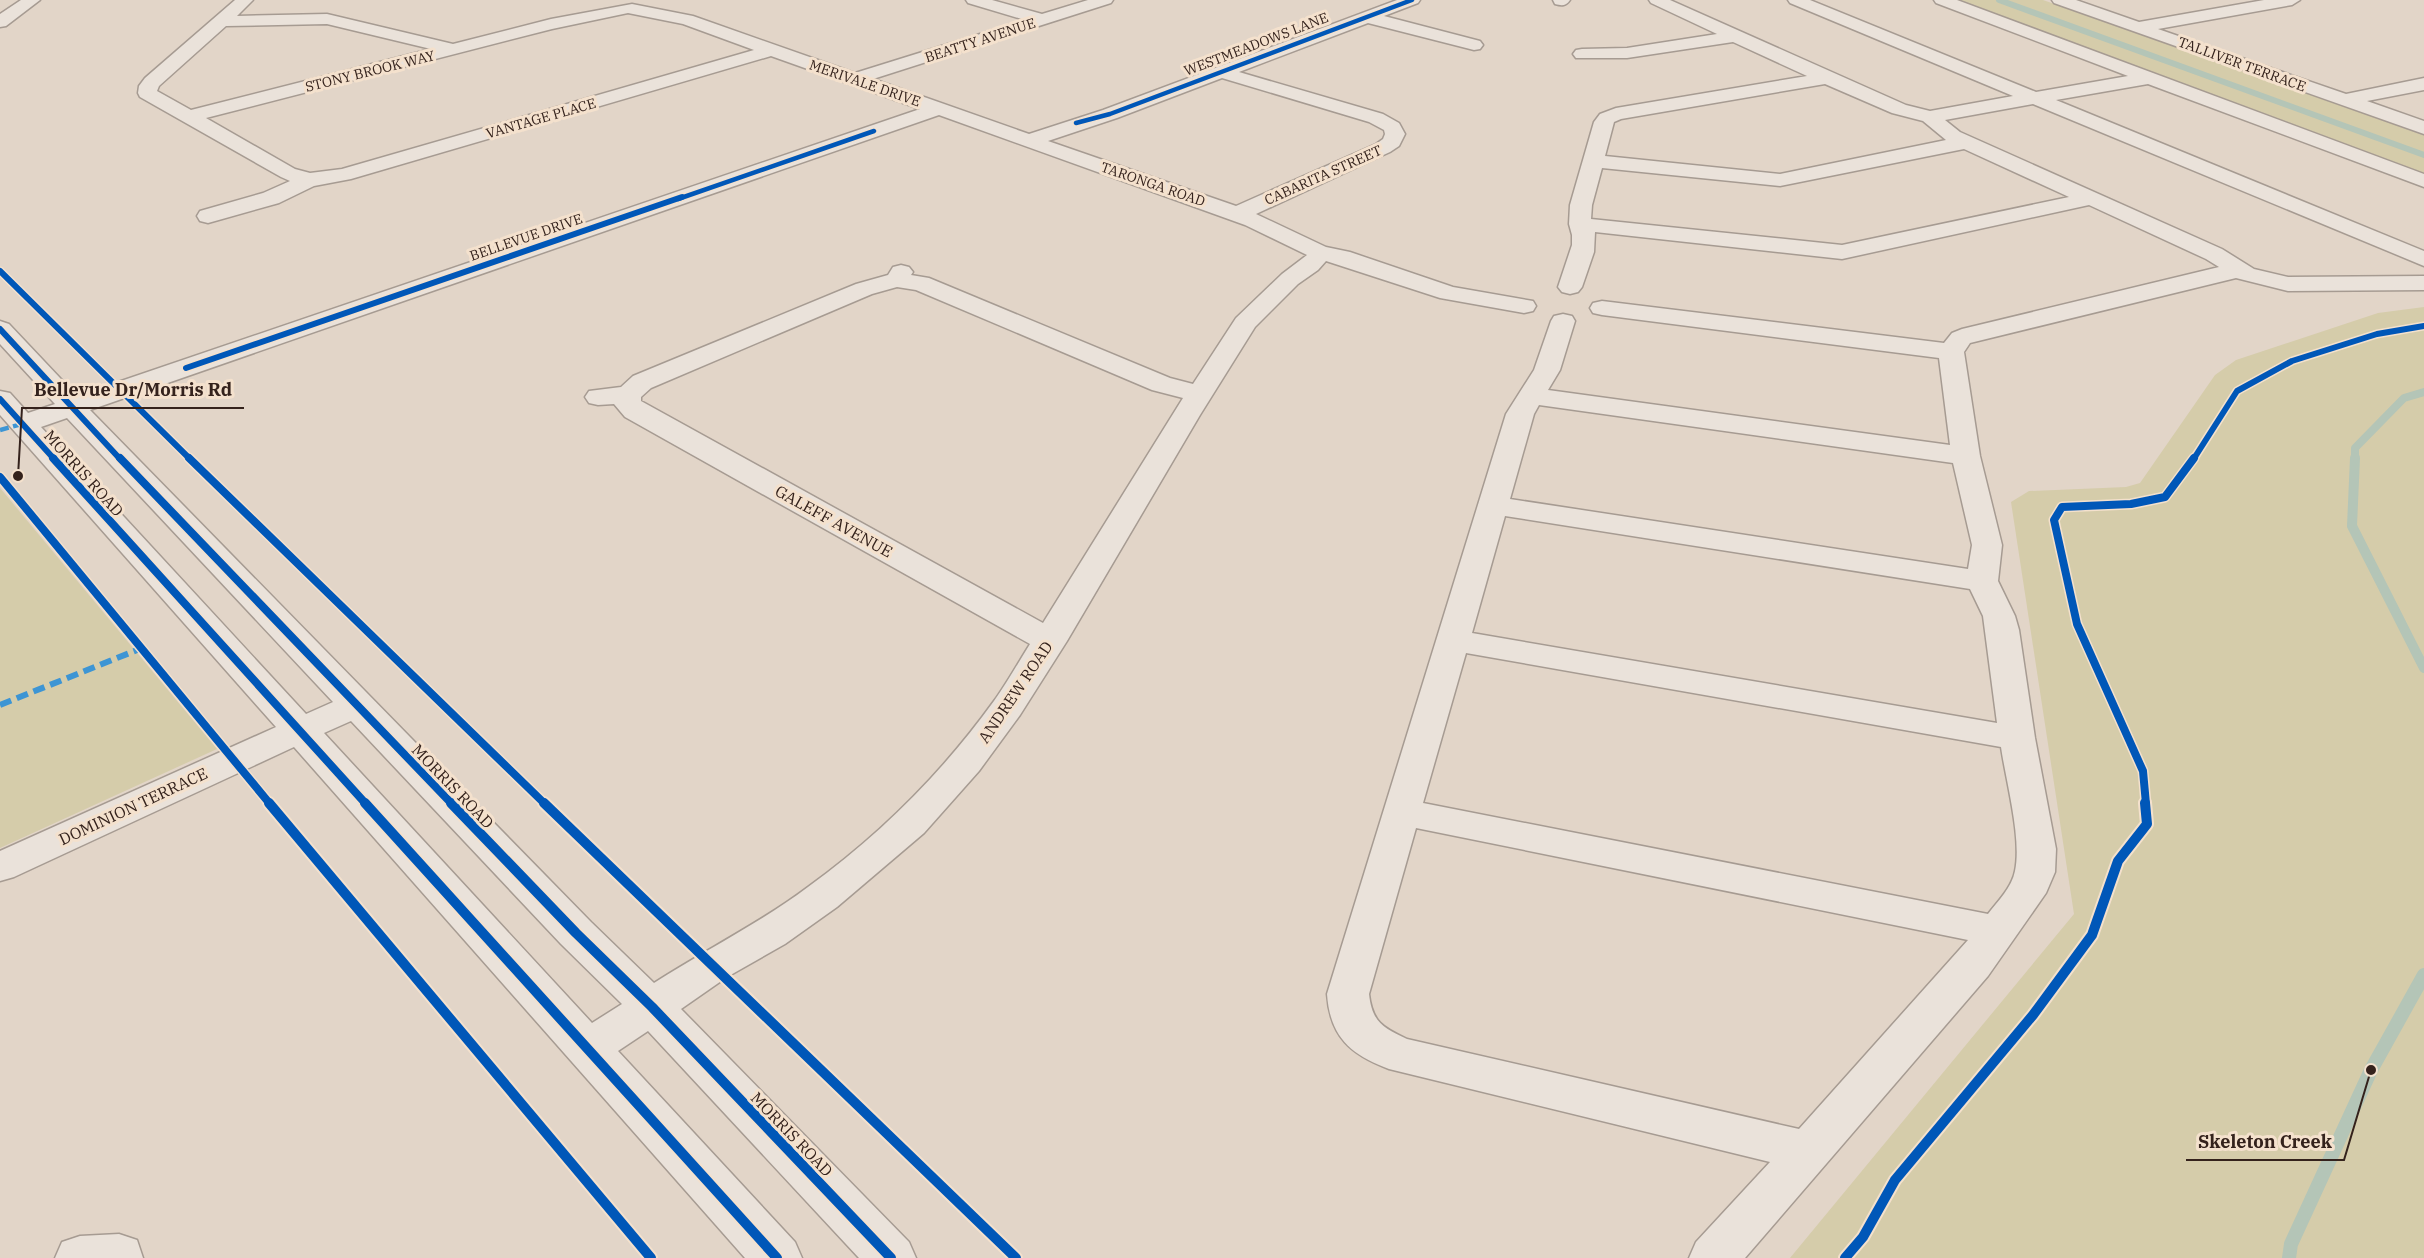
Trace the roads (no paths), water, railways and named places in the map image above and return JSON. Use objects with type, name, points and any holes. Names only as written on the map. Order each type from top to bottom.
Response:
[{"type":"street","points":[[0,22],[32,0]]},
{"type":"street","points":[[221,21],[245,0]]},
{"type":"street","points":[[974,0],[1043,20]]},
{"type":"street","name":"BEATTY AVENUE","points":[[855,79],[1105,0]]},
{"type":"street","name":"WESTMEADOWS LANE","points":[[1036,143],[1412,0]]},
{"type":"street","points":[[1657,0],[1899,110],[1930,117],[2148,78]]},
{"type":"street","points":[[1796,0],[2424,259]]},
{"type":"street","points":[[1942,0],[2424,181]]},
{"type":"street","name":"TALLIVER TERRACE","points":[[2060,0],[2424,128]]},
{"type":"street","points":[[2139,27],[2292,0]]},
{"type":"street","name":"STONY BROOK WAY","points":[[188,117],[453,50],[619,4],[658,1]]},
{"type":"street","name":"MERIVALE DRIVE","points":[[658,1],[687,20]]},
{"type":"street","name":"MERIVALE DRIVE","points":[[619,4],[687,20],[1036,143]]},
{"type":"street","points":[[1366,17],[1474,45]]},
{"type":"street","points":[[221,21],[327,19],[453,50]]},
{"type":"street","name":"VANTAGE PLACE","points":[[221,21],[147,89],[151,96],[188,117],[288,173],[309,180]]},
{"type":"street","points":[[1582,54],[1627,53],[1736,36]]},
{"type":"street","name":"VANTAGE PLACE","points":[[208,216],[271,198],[309,180],[344,176],[772,50]]},
{"type":"street","name":"CABARITA STREET","points":[[1220,72],[1376,118],[1390,125],[1395,134],[1392,142],[1383,148],[1237,214]]},
{"type":"street","points":[[1809,1151],[1386,1050],[1369,1040],[1355,1027],[1348,1011],[1348,994],[1520,414],[1547,370],[1545,296],[1583,247],[1584,237],[1578,214],[1604,123],[1607,118],[1616,114],[1827,78]]},
{"type":"street","points":[[2345,100],[2424,84]]},
{"type":"street","name":"BELLEVUE DRIVE","points":[[11,411],[74,406],[939,109]]},
{"type":"street","points":[[1930,117],[1942,129],[1967,142],[2214,254],[2238,270],[2258,277],[2304,285],[2424,283]]},
{"type":"street","points":[[1593,161],[1780,180],[1967,142]]},
{"type":"street","name":"TARONGA ROAD","points":[[1036,143],[1237,214],[1333,252],[1451,288],[1545,296]]},
{"type":"street","points":[[1580,224],[1842,252],[2093,198]]},
{"type":"street","name":"ANDREW ROAD","points":[[589,1048],[712,966],[770,933],[823,897],[911,824],[966,762],[1008,707],[1199,394],[1245,323],[1282,289],[1316,277],[1332,267],[1333,252]]},
{"type":"street","points":[[1714,1258],[1926,1019],[1999,931],[2026,893],[2035,872],[2037,849],[2017,738],[1999,616],[1982,580],[1987,545],[1966,456],[1951,352],[1961,338],[1971,334],[2238,270]]},
{"type":"street","points":[[598,397],[628,394],[642,382],[899,276],[921,283],[1161,384],[1199,394]]},
{"type":"street","points":[[1594,295],[1600,301],[1602,308],[1598,314],[1589,318],[1545,296],[1594,295]]},
{"type":"street","points":[[1602,308],[1951,352]]},
{"type":"street","name":"MORRIS ROAD","points":[[0,329],[74,406],[140,480],[576,933],[652,1007],[891,1258]]},
{"type":"street","name":"GALEFF AVENUE","points":[[628,394],[627,403],[635,411],[1050,641]]},
{"type":"street","points":[[1532,396],[1966,456]]},
{"type":"street","name":"MORRIS ROAD","points":[[11,411],[777,1258]]},
{"type":"street","points":[[1493,505],[1982,580]]},
{"type":"street","points":[[1452,640],[2017,738]]},
{"type":"street","name":"DOMINION TERRACE","points":[[0,867],[356,705]]},
{"type":"street","points":[[1403,812],[1999,931]]},
{"type":"waterway","points":[[1999,0],[2424,155]]},
{"type":"waterway","points":[[2355,458],[2355,448],[2404,398],[2424,392]]},
{"type":"waterway","points":[[2355,458],[2352,526],[2424,668]]},
{"type":"waterway","points":[[2289,1258],[2291,1244],[2371,1070],[2424,975]]},
{"type":"place","name":"Bellevue Dr/Morris Rd","points":[[18,476]]},
{"type":"place","name":"Skeleton Creek","points":[[2371,1070]]}]
